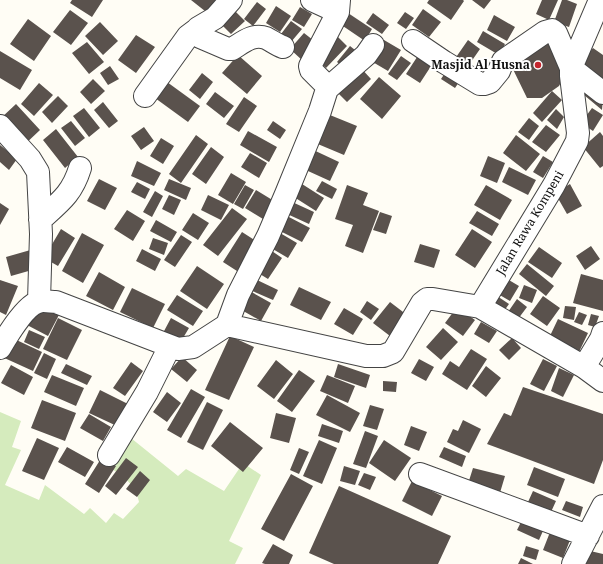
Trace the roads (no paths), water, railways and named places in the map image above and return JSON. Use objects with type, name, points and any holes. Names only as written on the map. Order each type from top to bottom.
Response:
[{"type":"street","points":[[144,96],[188,36],[198,28],[216,18],[231,0]]},
{"type":"street","points":[[312,0],[338,6],[310,66],[311,70],[324,82],[327,89]]},
{"type":"street","name":"Jalan Rawa Kompeni","points":[[480,307],[554,186],[577,141],[578,133],[571,68],[600,0]]},
{"type":"street","points":[[196,30],[200,37],[228,49],[232,49],[249,39],[260,36],[284,47]]},
{"type":"street","points":[[413,41],[480,84],[484,84],[490,82],[495,77],[503,61],[546,32],[552,30],[556,34],[571,68],[603,93]]},
{"type":"street","points":[[0,348],[10,332],[28,309],[39,302],[56,302],[178,349],[193,347],[227,325],[238,295],[268,236],[286,194],[320,111],[327,89],[366,55],[373,46]]},
{"type":"street","points":[[0,126],[30,159],[38,172],[40,220],[39,302]]},
{"type":"street","points":[[40,220],[69,192],[75,182],[80,168]]},
{"type":"street","points":[[227,325],[366,356],[383,356],[393,352],[422,303],[427,299],[433,299],[480,307],[584,367],[603,381]]},
{"type":"street","points":[[584,367],[603,333]]},
{"type":"street","points":[[109,455],[147,392],[170,346]]},
{"type":"street","points":[[420,474],[588,536]]},
{"type":"street","points":[[574,564],[603,506]]},
{"type":"place","name":"Masjid Al Husna","points":[[538,65]]}]
